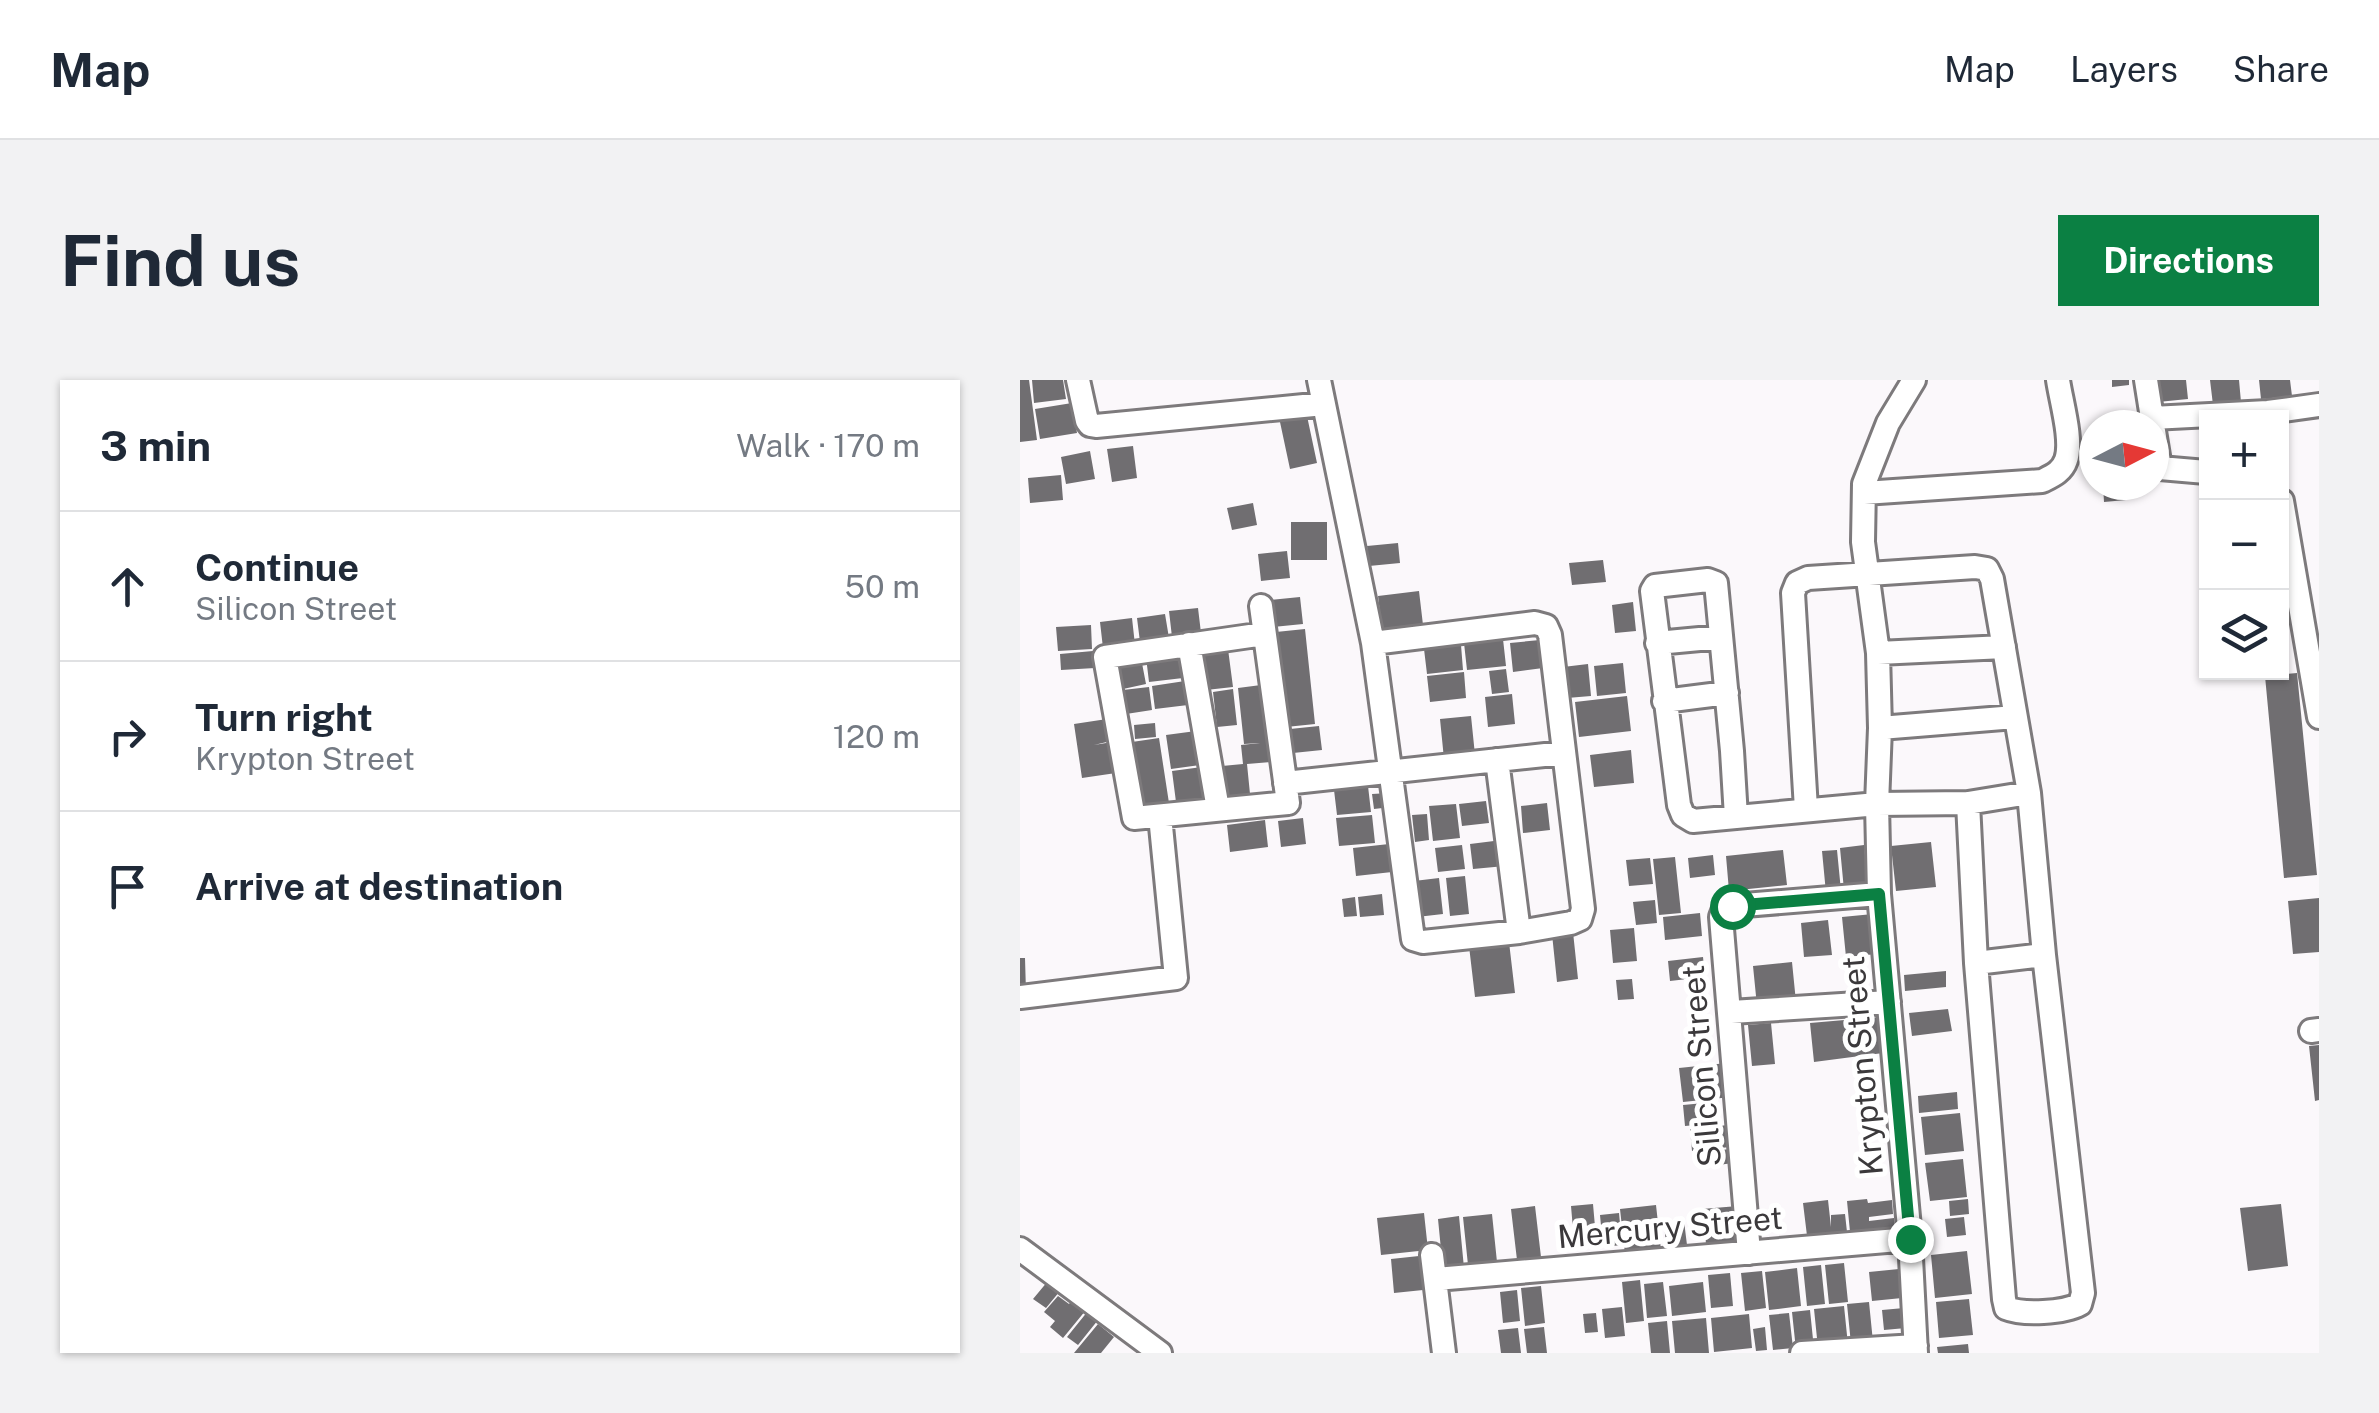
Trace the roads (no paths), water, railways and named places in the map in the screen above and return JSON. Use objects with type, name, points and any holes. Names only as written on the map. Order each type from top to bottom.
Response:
[{"type":"street","points":[[1078,380],[1087,420],[1096,426],[1324,404]]},
{"type":"street","points":[[1318,380],[1373,643],[1413,939],[1423,942],[1519,932],[1571,924],[1580,919],[1584,909],[1546,626],[1535,623],[1373,643]]},
{"type":"street","name":"Krypton Street","points":[[1914,380],[1888,423],[1864,484],[1863,542],[1878,653],[1879,894],[1916,1350]]},
{"type":"street","points":[[1864,493],[2042,481],[2057,473],[2067,458],[2058,380]]},
{"type":"street","points":[[2146,380],[2151,410]]},
{"type":"street","points":[[2289,410],[2319,405]]},
{"type":"street","points":[[2169,423],[2199,420]]},
{"type":"street","points":[[2169,469],[2199,471]]},
{"type":"street","points":[[2289,542],[2319,717]]},
{"type":"street","points":[[1806,809],[1793,593],[1797,583],[1808,578],[1868,573],[1987,569],[1992,579],[2029,794],[2084,1293],[2080,1304],[2069,1310],[2016,1312],[2006,1308],[2004,1299],[1976,964],[1968,804]]},
{"type":"street","points":[[1736,817],[1716,583],[1708,580],[1662,584],[1652,592],[1664,701],[1683,816],[1692,821],[1736,817],[1806,809],[1877,804],[1968,804],[2029,794]]},
{"type":"street","points":[[1262,606],[1288,803],[1134,818],[1105,656],[1264,634]]},
{"type":"street","points":[[1657,643],[1721,636]]},
{"type":"street","points":[[1189,644],[1218,809]]},
{"type":"street","points":[[1878,653],[2004,647]]},
{"type":"street","points":[[1664,701],[1727,693]]},
{"type":"street","points":[[1880,728],[2016,716]]},
{"type":"street","points":[[1285,784],[1563,753]]},
{"type":"street","points":[[1498,760],[1519,932]]},
{"type":"street","points":[[1020,997],[1176,978],[1160,816]]},
{"type":"street","name":"Silicon Street","points":[[1749,1253],[1721,917],[1724,909],[1732,906],[1879,894]]},
{"type":"street","points":[[1976,964],[2044,955]]},
{"type":"street","points":[[1731,1012],[1889,1002]]},
{"type":"street","name":"Mercury Street","points":[[1444,1353],[1434,1267],[1749,1253],[1910,1239]]},
{"type":"street","points":[[1020,1250],[1160,1353]]},
{"type":"street","points":[[1802,1353],[1916,1350]]}]
